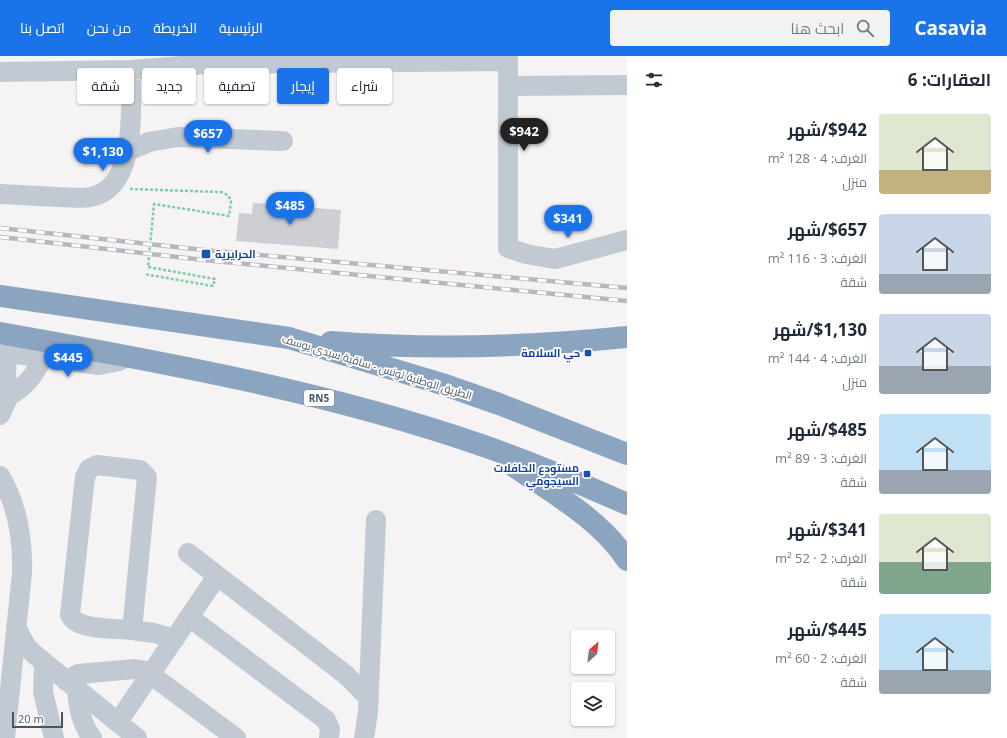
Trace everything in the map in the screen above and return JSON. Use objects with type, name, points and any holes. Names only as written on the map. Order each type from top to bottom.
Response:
[{"type":"highway","name":"الطريق الوطنية تونس - ساقية سيدي يوسف","points":[[0,296],[289,338],[442,384],[627,454]]},
{"type":"highway","points":[[289,338],[450,347],[504,347],[627,337]]},
{"type":"highway","name":"RN5","points":[[2,346],[129,356],[259,383],[349,405],[482,445],[627,504]]},
{"type":"highway","points":[[482,445],[591,520],[609,538],[627,560]]},
{"type":"street","points":[[134,70],[227,60],[508,58],[508,248],[526,254],[555,259],[627,240]]},
{"type":"street","points":[[0,72],[77,71]]},
{"type":"street","points":[[508,86],[627,85]]},
{"type":"street","points":[[0,194],[88,197],[103,193],[118,178],[128,151],[130,104]]},
{"type":"street","points":[[128,151],[149,142],[178,138],[283,141]]},
{"type":"street","points":[[9,396],[2,346],[42,358],[99,365],[114,363],[129,356]]},
{"type":"street","points":[[0,414],[9,396],[18,391],[30,380],[38,368],[42,358]]},
{"type":"street","points":[[132,630],[147,477],[140,470],[93,466],[86,473],[85,477],[70,615],[72,620],[81,625],[154,633],[175,639]]},
{"type":"street","points":[[0,476],[14,507],[21,543],[22,568],[5,738]]},
{"type":"street","points":[[364,738],[368,696],[376,520]]},
{"type":"street","points":[[188,554],[346,675],[368,696]]},
{"type":"street","points":[[118,722],[217,576]]},
{"type":"street","points":[[189,617],[326,720],[330,729],[329,738]]},
{"type":"street","points":[[16,627],[26,646],[44,663],[138,738]]},
{"type":"street","points":[[44,663],[43,692],[54,738]]},
{"type":"street","points":[[92,738],[80,713],[72,685],[78,674],[135,669],[151,674],[236,738]]},
{"type":"path","points":[[118,178],[125,186],[136,190],[222,192],[228,195],[231,201],[229,216],[154,204],[148,267],[215,279],[213,286],[144,274]]},
{"type":"building","name":"الحرايرية","points":[[253,203],[341,210],[338,249],[236,241],[239,213],[252,214]]},
{"type":"railway","points":[[0,228],[204,250],[627,288]]},
{"type":"railway","points":[[0,237],[204,260],[627,301]]},
{"type":"place","name":"الحرايرية","points":[[206,254]]},
{"type":"place","name":"حي السلامة","points":[[588,353]]},
{"type":"place","name":"مستودع الحافلات السيجومي","points":[[587,474]]}]
